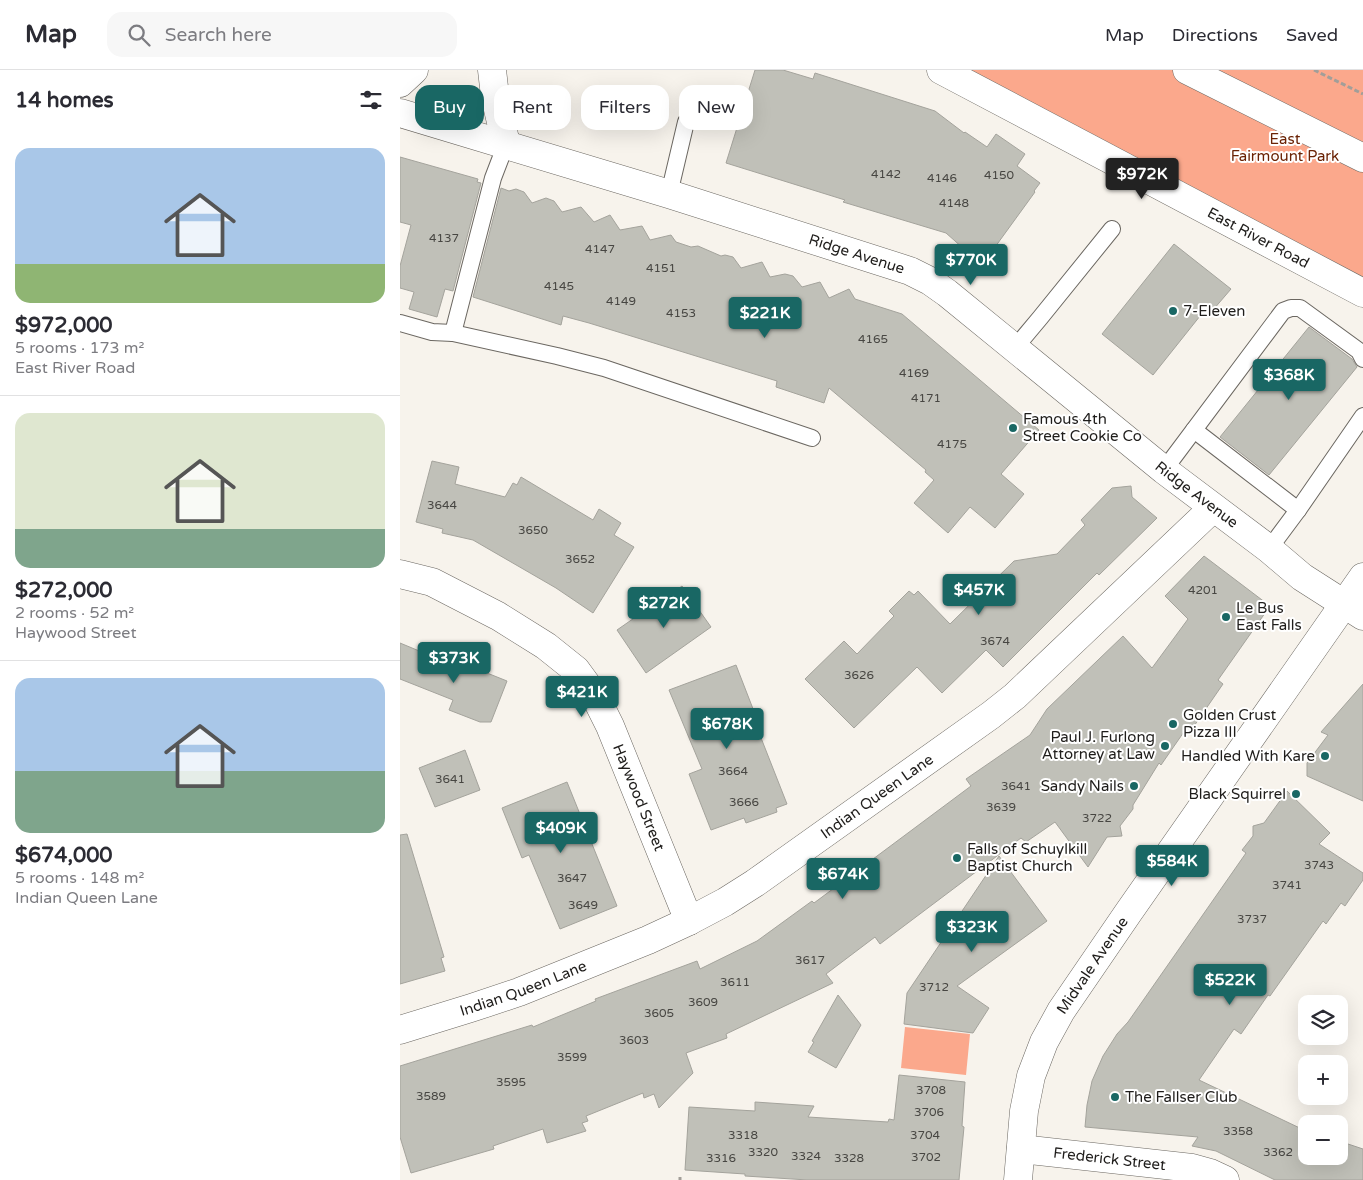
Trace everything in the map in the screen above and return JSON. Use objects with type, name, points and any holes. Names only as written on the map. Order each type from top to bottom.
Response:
[{"type":"main road","points":[[400,83],[415,70]]},
{"type":"main road","points":[[492,70],[495,96],[506,144]]},
{"type":"main road","name":"East River Road","points":[[941,70],[1363,293]]},
{"type":"main road","points":[[1187,70],[1363,158]]},
{"type":"main road","name":"Ridge Avenue","points":[[400,113],[669,194],[910,270],[946,293],[1164,470],[1302,577],[1354,610]]},
{"type":"main road","name":"Indian Queen Lane","points":[[400,1030],[519,992],[639,943],[689,922],[755,883],[1009,701],[1213,508]]},
{"type":"main road","name":"Haywood Street","points":[[400,574],[432,582],[498,616],[546,646],[576,670],[595,696],[610,726],[689,922]]},
{"type":"main road","name":"Midvale Avenue","points":[[1018,1180],[1024,1111],[1031,1076],[1044,1042],[1061,1011],[1134,905],[1354,610],[1363,577]]},
{"type":"main road","name":"Frederick Street","points":[[1021,1149],[1192,1168],[1225,1180]]},
{"type":"lane","points":[[669,194],[684,130]]},
{"type":"lane","points":[[453,333],[493,178],[506,144]]},
{"type":"lane","points":[[1014,349],[1112,229]]},
{"type":"lane","points":[[1164,470],[1283,311],[1291,308],[1300,308],[1359,351],[1363,360]]},
{"type":"lane","points":[[400,323],[432,332],[453,333],[604,368],[812,438]]},
{"type":"lane","points":[[1268,549],[1298,510],[1363,416]]},
{"type":"lane","points":[[1194,430],[1298,510]]},
{"type":"path","points":[[1314,70],[1363,94]]},
{"type":"green space","name":"East Fairmount Park","points":[[971,70],[1363,70],[1363,277]]},
{"type":"green space","points":[[905,1027],[970,1034],[966,1075],[901,1068]]},
{"type":"building","points":[[755,70],[783,70],[813,79],[815,73],[935,111],[964,133],[987,147],[996,134],[1025,154],[1017,166],[1040,183],[982,265],[946,233],[843,202],[845,200],[726,163],[736,130],[753,130],[753,85],[750,85]]},
{"type":"building","points":[[400,157],[478,179],[477,182],[481,183],[453,291],[445,289],[437,317],[409,309],[414,292],[400,288],[400,266],[411,225],[400,222]]},
{"type":"building","points":[[501,188],[509,191],[516,189],[524,192],[532,203],[546,198],[554,201],[562,212],[581,207],[594,222],[610,215],[620,230],[642,226],[650,240],[671,235],[676,242],[691,247],[698,246],[721,256],[733,257],[741,268],[762,262],[770,277],[785,274],[793,276],[802,287],[820,282],[829,298],[849,289],[855,299],[902,314],[1039,430],[1001,474],[1024,494],[995,528],[970,507],[948,533],[914,503],[934,480],[925,472],[926,470],[829,388],[824,403],[776,387],[777,381],[589,323],[563,316],[561,325],[473,297]]},
{"type":"building","points":[[1174,244],[1231,289],[1213,310],[1208,306],[1153,375],[1102,334]]},
{"type":"building","points":[[1309,327],[1352,359],[1357,367],[1269,475],[1220,437]]},
{"type":"building","points":[[432,461],[459,467],[455,484],[505,497],[513,483],[517,485],[521,477],[593,520],[599,509],[621,523],[614,535],[634,547],[593,613],[556,588],[473,540],[442,533],[443,529],[416,522]]},
{"type":"building","points":[[1131,486],[1132,497],[1157,518],[1099,575],[1097,573],[1003,667],[986,650],[942,693],[917,667],[854,728],[805,679],[844,641],[857,654],[894,616],[889,611],[909,591],[914,595],[918,591],[950,624],[1014,561],[1057,554],[1085,525],[1081,520],[1112,488]]},
{"type":"building","points":[[1204,556],[1270,606],[1218,680],[1223,684],[1192,729],[1188,726],[1161,765],[1159,763],[1133,805],[1133,809],[1120,826],[1122,836],[1107,837],[1088,867],[1055,822],[1026,842],[1021,838],[880,944],[875,937],[826,974],[833,983],[726,1034],[727,1038],[686,1053],[693,1073],[659,1108],[654,1094],[644,1098],[643,1093],[586,1116],[588,1121],[582,1123],[586,1131],[547,1143],[543,1129],[493,1146],[494,1149],[411,1173],[400,1137],[400,1066],[532,1025],[533,1027],[596,1001],[595,999],[697,961],[700,969],[757,941],[812,901],[814,903],[971,786],[966,779],[1030,735],[1047,709],[1123,636],[1152,668],[1188,619],[1165,596]]},
{"type":"building","points":[[682,586],[711,627],[646,673],[617,630]]},
{"type":"building","points":[[400,643],[465,670],[467,665],[507,681],[491,722],[480,722],[449,710],[453,700],[400,679]]},
{"type":"building","points":[[736,665],[755,714],[752,715],[787,804],[776,808],[777,812],[746,823],[744,818],[711,830],[689,774],[702,769],[669,690]]},
{"type":"building","points":[[1363,684],[1363,801],[1307,776],[1307,763],[1328,735],[1321,732]]},
{"type":"building","points":[[465,750],[480,790],[435,807],[419,768]]},
{"type":"building","points":[[567,782],[617,906],[560,929],[529,855],[522,858],[502,808]]},
{"type":"building","points":[[1287,791],[1330,833],[1319,844],[1363,873],[1363,880],[1345,906],[1341,903],[1326,924],[1323,921],[1241,1034],[1234,1029],[1199,1080],[1298,1127],[1298,1165],[1348,1165],[1348,1144],[1363,1149],[1363,1180],[1275,1180],[1216,1151],[1192,1146],[1198,1137],[1085,1127],[1092,1081],[1103,1056],[1246,853],[1242,850],[1253,836],[1253,826],[1264,823]]},
{"type":"building","points":[[407,834],[444,957],[441,958],[445,971],[400,984],[400,835]]},
{"type":"building","points":[[999,856],[1047,921],[957,986],[989,1008],[973,1033],[904,1024],[907,993]]},
{"type":"building","points":[[838,995],[861,1025],[836,1068],[808,1052],[814,1042],[812,1041]]},
{"type":"building","points":[[899,1075],[965,1082],[962,1126],[964,1127],[959,1180],[808,1180],[685,1170],[689,1107],[755,1111],[755,1102],[814,1106],[808,1117],[888,1122],[889,1119],[894,1120]]},
{"type":"place","name":"7-Eleven","points":[[1173,311]]},
{"type":"place","name":"Famous 4th Street Cookie Co","points":[[1013,428]]},
{"type":"place","name":"Le Bus East Falls","points":[[1226,617]]},
{"type":"place","name":"Golden Crust Pizza III","points":[[1173,724]]},
{"type":"place","name":"Paul J. Furlong Attorney at Law","points":[[1165,746]]},
{"type":"place","name":"Handled With Kare","points":[[1325,756]]},
{"type":"place","name":"Sandy Nails","points":[[1134,786]]},
{"type":"place","name":"Black Squirrel","points":[[1296,794]]},
{"type":"place","name":"Falls of Schuylkill Baptist Church","points":[[957,858]]},
{"type":"place","name":"The Fallser Club","points":[[1115,1097]]}]
